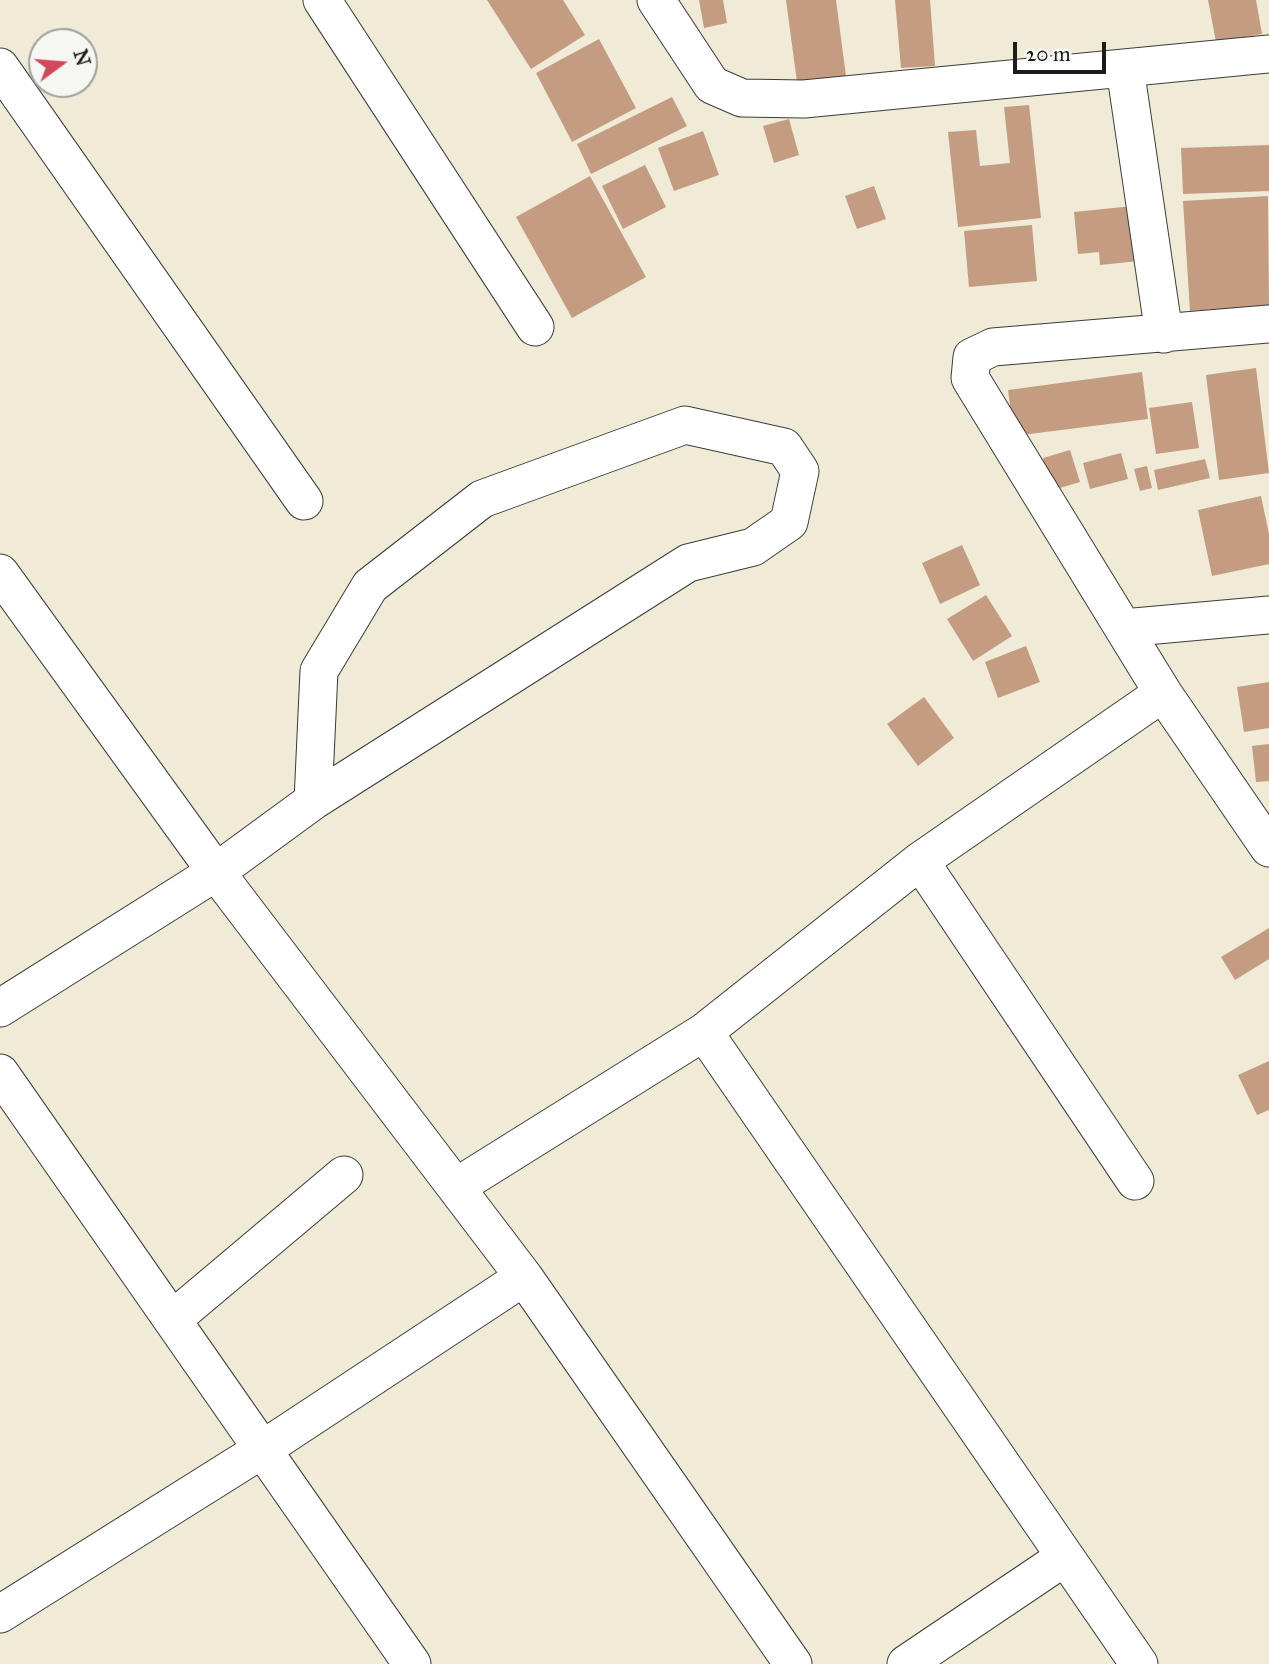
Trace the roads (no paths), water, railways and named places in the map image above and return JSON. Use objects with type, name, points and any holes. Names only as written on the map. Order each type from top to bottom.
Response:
[{"type":"street","points":[[322,0],[535,327]]},
{"type":"street","points":[[656,0],[712,85],[742,99],[804,99],[1269,54]]},
{"type":"street","points":[[0,67],[304,501]]},
{"type":"street","points":[[1125,68],[1164,334]]},
{"type":"street","points":[[1269,324],[993,347],[972,357],[970,378],[1163,693],[1269,848]]},
{"type":"street","points":[[0,1007],[216,872],[313,802],[688,564],[753,547],[789,522],[800,471],[783,447],[685,425],[482,499],[370,586],[319,671],[313,802]]},
{"type":"street","points":[[0,573],[216,872],[524,1277],[793,1664]]},
{"type":"street","points":[[1123,628],[1269,615]]},
{"type":"street","points":[[456,1187],[704,1032],[920,861],[1163,693]]},
{"type":"street","points":[[920,861],[1135,1181]]},
{"type":"street","points":[[704,1032],[1139,1664]]},
{"type":"street","points":[[0,1073],[412,1664]]},
{"type":"street","points":[[173,1319],[344,1174]]},
{"type":"street","points":[[3,1605],[263,1449],[524,1277]]},
{"type":"street","points":[[906,1664],[1065,1557]]}]
